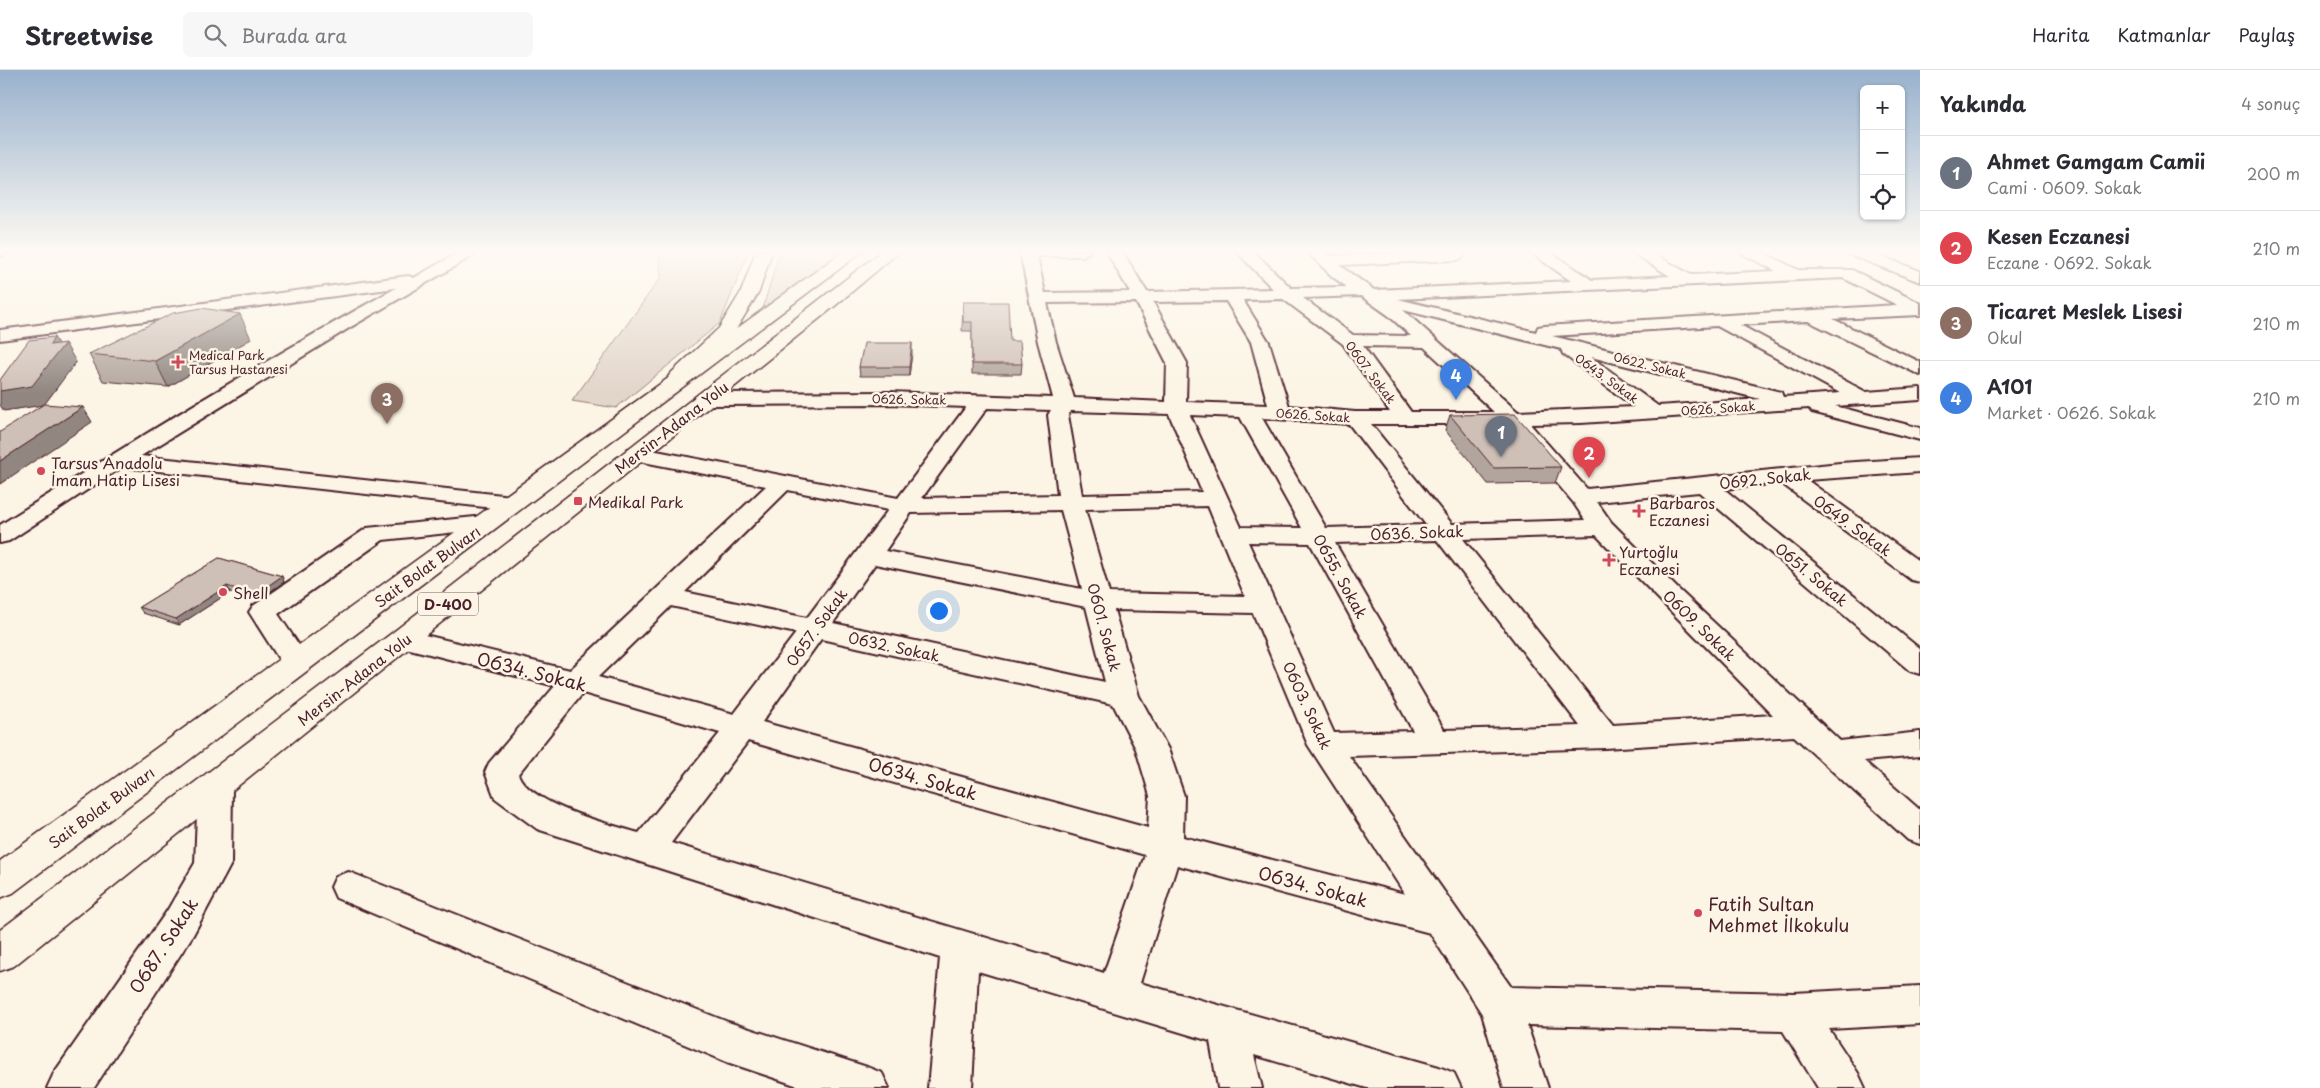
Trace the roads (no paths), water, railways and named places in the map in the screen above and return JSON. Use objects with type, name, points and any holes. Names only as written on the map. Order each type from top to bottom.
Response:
[{"type":"main road","points":[[661,394],[726,331],[746,299]]},
{"type":"main road","name":"Sait Bolat Bulvarı","points":[[7,871],[296,663],[791,299]]},
{"type":"main road","name":"Mersin-Adana Yolu","points":[[0,952],[215,789],[835,299]]},
{"type":"street","points":[[0,335],[275,299]]},
{"type":"street","points":[[0,536],[118,460],[388,299]]},
{"type":"street","name":"0601. Sokak","points":[[1038,299],[1047,342],[1064,404],[1058,415],[1071,502],[1124,696],[1152,749],[1167,796],[1165,847],[1117,994]]},
{"type":"street","name":"0603. Sokak","points":[[1142,299],[1177,363],[1176,407],[1324,745],[1500,1006],[1526,1088]]},
{"type":"street","points":[[1234,299],[1260,342],[1280,412]]},
{"type":"street","name":"0607. Sokak","points":[[1293,299],[1348,340],[1405,418]]},
{"type":"street","name":"0609. Sokak","points":[[1374,299],[1429,342],[1513,418],[1581,497],[1602,527],[1801,724],[1920,830]]},
{"type":"street","name":"0622. Sokak","points":[[1381,299],[1920,434]]},
{"type":"street","points":[[1896,299],[1919,310]]},
{"type":"street","points":[[1518,333],[1919,310]]},
{"type":"street","points":[[1811,316],[1920,369]]},
{"type":"street","points":[[1721,321],[1863,398]]},
{"type":"street","points":[[1348,340],[1429,342]]},
{"type":"street","name":"0643. Sokak","points":[[1561,344],[1654,412]]},
{"type":"street","name":"0626. Sokak","points":[[706,399],[889,398],[1247,410],[1355,418],[1513,418],[1581,417],[1920,394]]},
{"type":"street","name":"0657. Sokak","points":[[646,849],[742,727],[981,401]]},
{"type":"street","name":"0655. Sokak","points":[[1247,410],[1435,742]]},
{"type":"street","points":[[1355,418],[1446,531],[1605,737]]},
{"type":"street","points":[[636,454],[904,506],[1216,499]]},
{"type":"street","points":[[118,460],[512,503]]},
{"type":"street","name":"0692. Sokak","points":[[1581,497],[1786,476],[1920,465]]},
{"type":"street","name":"0649. Sokak","points":[[1786,476],[1920,574]]},
{"type":"street","points":[[784,482],[576,681],[501,772],[507,789],[549,819],[960,947],[1439,1088]]},
{"type":"street","name":"0651. Sokak","points":[[1704,484],[1920,664]]},
{"type":"street","points":[[296,663],[263,612],[376,533],[485,523]]},
{"type":"street","name":"0636. Sokak","points":[[1232,534],[1319,536],[1602,527]]},
{"type":"street","points":[[868,555],[1098,601],[1262,604]]},
{"type":"street","name":"0632. Sokak","points":[[665,596],[1124,696]]},
{"type":"street","name":"0634. Sokak","points":[[404,639],[576,681],[1165,847],[1441,920]]},
{"type":"street","points":[[1324,745],[1605,737],[1801,724]]},
{"type":"street","points":[[1833,753],[1920,744]]},
{"type":"street","name":"0687. Sokak","points":[[69,1088],[180,923],[213,864],[215,789]]},
{"type":"street","points":[[349,887],[727,1042],[867,1088]]},
{"type":"street","points":[[950,1088],[960,947]]},
{"type":"street","points":[[1500,1006],[1794,1012],[1920,1005]]},
{"type":"street","points":[[1794,1012],[1844,1088]]},
{"type":"street","points":[[1228,1027],[1240,1088]]},
{"type":"place","name":"Medical Park Tarsus Hastanesi","points":[[178,362]]},
{"type":"place","name":"A101","points":[[1456,400]]},
{"type":"place","name":"Ticaret Meslek Lisesi","points":[[387,424]]},
{"type":"place","name":"Ahmet Gamgam Camii","points":[[1501,457]]},
{"type":"place","name":"Tarsus Anadolu İmam Hatip Lisesi","points":[[41,471]]},
{"type":"place","name":"Kesen Eczanesi","points":[[1589,478]]},
{"type":"place","name":"Medikal Park","points":[[578,501]]},
{"type":"place","name":"Barbaros Eczanesi","points":[[1639,511]]},
{"type":"place","name":"Yurtoğlu Eczanesi","points":[[1609,560]]},
{"type":"place","name":"Shell","points":[[223,592]]},
{"type":"place","name":"Fatih Sultan Mehmet İlkokulu","points":[[1698,913]]}]
